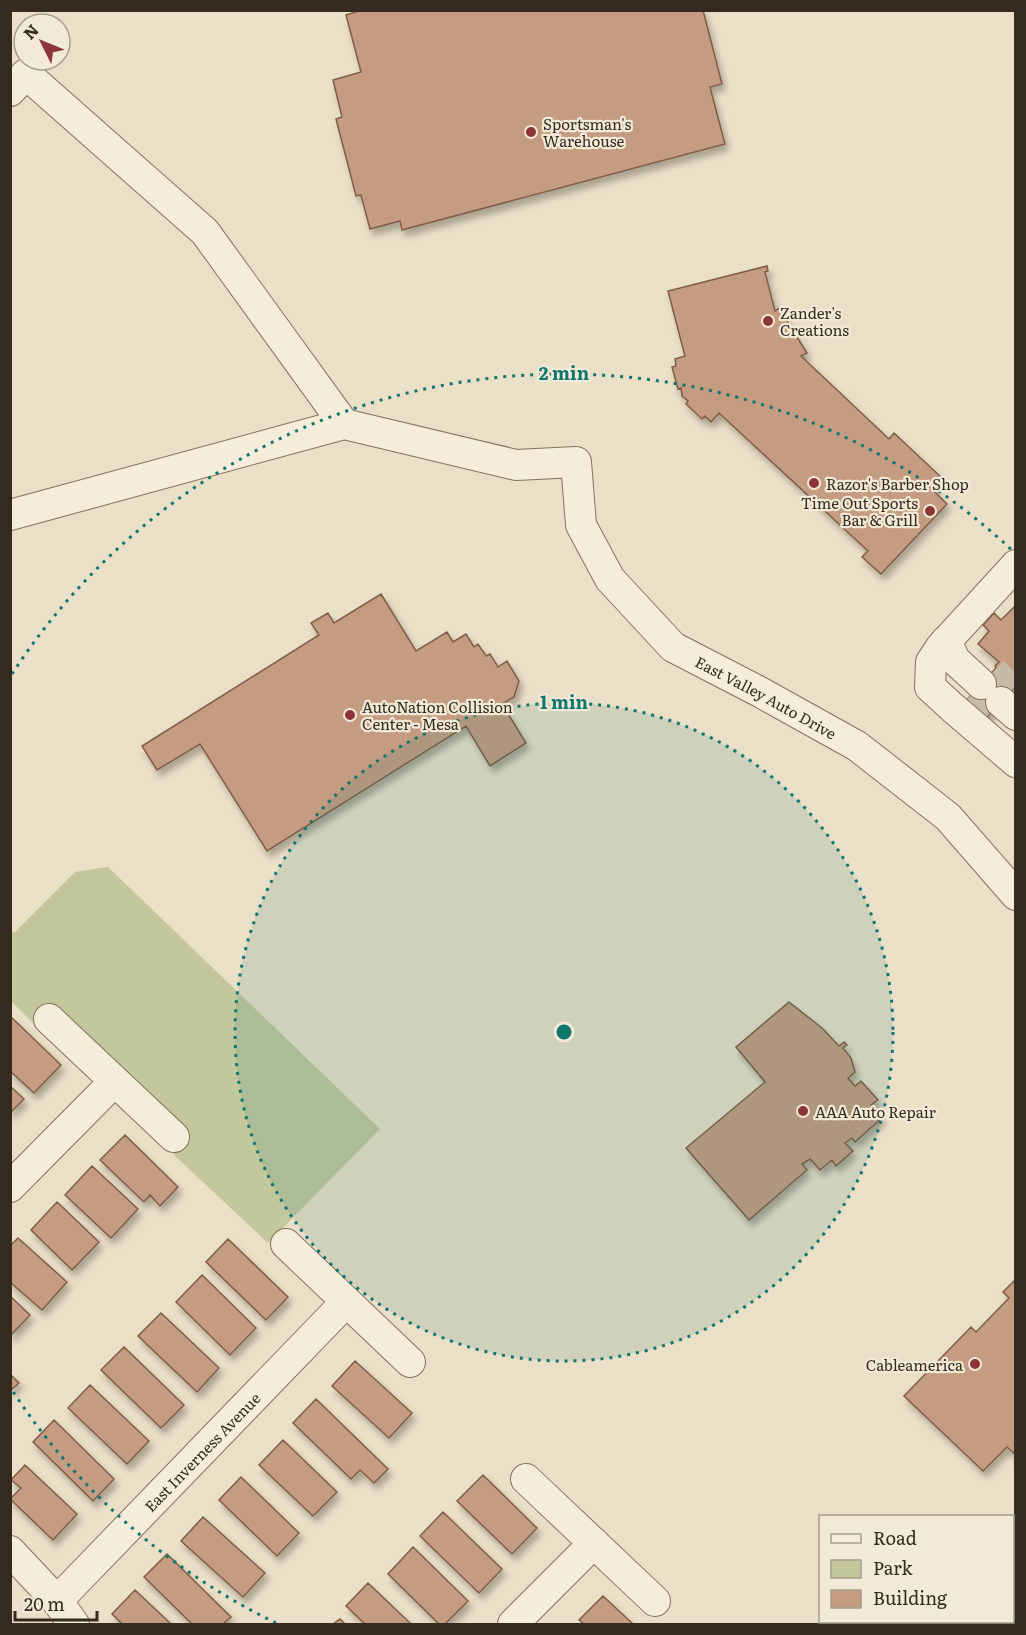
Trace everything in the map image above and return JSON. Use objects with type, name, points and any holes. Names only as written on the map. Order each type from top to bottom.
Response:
[{"type":"street","points":[[10,91],[26,74],[205,232],[344,424],[10,515]]},
{"type":"street","name":"East Valley Auto Drive","points":[[344,424],[516,465],[576,462],[581,525],[610,579],[673,646],[857,746],[948,817],[1016,895]]},
{"type":"street","points":[[1016,565],[946,642],[931,662],[930,687],[1016,762]]},
{"type":"street","points":[[946,642],[958,642],[997,696],[1016,737]]},
{"type":"street","points":[[49,1019],[174,1137]]},
{"type":"street","points":[[10,1187],[114,1082]]},
{"type":"street","points":[[286,1244],[410,1362]]},
{"type":"street","name":"East Inverness Avenue","points":[[10,1551],[66,1613],[346,1302]]},
{"type":"street","points":[[526,1479],[655,1601]]},
{"type":"street","points":[[513,1624],[594,1543]]},
{"type":"green space","points":[[108,867],[380,1129],[268,1243],[173,1154],[187,1137],[49,1006],[32,1022],[11,1001],[10,932],[15,932],[75,872]]},
{"type":"building","name":"Sportsman's Warehouse","points":[[362,10],[703,10],[722,84],[710,87],[725,144],[402,230],[400,221],[370,229],[361,195],[356,196],[336,119],[342,117],[333,80],[361,72],[346,15]]},
{"type":"building","points":[[767,266],[768,271],[765,272],[775,311],[779,308],[807,353],[801,356],[889,439],[894,433],[942,478],[932,489],[947,504],[881,574],[862,557],[868,551],[719,413],[711,422],[705,416],[702,419],[686,404],[688,401],[682,396],[681,388],[678,389],[672,367],[676,366],[675,359],[685,356],[668,291]]},
{"type":"building","name":"AutoNation Collision Center - Mesa","points":[[381,594],[416,651],[447,632],[453,642],[466,634],[474,647],[478,644],[486,656],[490,654],[498,667],[507,661],[519,681],[514,697],[502,704],[526,743],[490,766],[466,726],[267,851],[200,744],[157,770],[142,746],[319,635],[311,623],[328,613],[334,623]]},
{"type":"building","points":[[1016,605],[1016,686],[983,721],[964,703],[999,662],[978,644],[989,631],[983,625],[994,613],[1001,620]]},
{"type":"building","name":"AAA Auto Repair","points":[[789,1002],[822,1028],[839,1046],[844,1042],[847,1045],[843,1048],[851,1058],[855,1072],[848,1078],[855,1086],[861,1081],[878,1100],[871,1105],[882,1118],[855,1142],[852,1138],[845,1143],[853,1151],[836,1166],[832,1160],[820,1170],[810,1159],[802,1164],[807,1170],[749,1220],[686,1148],[765,1082],[736,1047]]},
{"type":"building","points":[[10,1016],[61,1065],[34,1093],[10,1071]]},
{"type":"building","points":[[10,1086],[24,1099],[10,1113]]},
{"type":"building","points":[[125,1135],[178,1187],[160,1206],[150,1195],[144,1202],[100,1160]]},
{"type":"building","points":[[92,1166],[138,1209],[111,1238],[65,1195]]},
{"type":"building","points":[[57,1202],[99,1242],[72,1270],[31,1230]]},
{"type":"building","points":[[18,1238],[67,1282],[42,1310],[10,1282],[10,1246]]},
{"type":"building","points":[[228,1239],[288,1297],[266,1320],[206,1262]]},
{"type":"building","points":[[202,1275],[256,1328],[230,1355],[176,1302]]},
{"type":"building","name":"Cableamerica","points":[[1016,1279],[1016,1455],[1007,1447],[983,1471],[904,1396],[971,1327],[976,1332],[1009,1298],[1003,1292]]},
{"type":"building","points":[[10,1296],[30,1315],[10,1336]]},
{"type":"building","points":[[161,1313],[219,1368],[197,1392],[138,1336]]},
{"type":"building","points":[[124,1347],[184,1405],[161,1428],[101,1370]]},
{"type":"building","points":[[355,1361],[412,1413],[389,1438],[332,1386]]},
{"type":"building","points":[[10,1374],[19,1383],[10,1391]]},
{"type":"building","points":[[90,1385],[149,1441],[127,1464],[68,1408]]},
{"type":"building","points":[[316,1399],[388,1469],[374,1483],[360,1470],[351,1479],[293,1423]]},
{"type":"building","points":[[54,1420],[114,1479],[93,1501],[33,1442]]},
{"type":"building","points":[[283,1440],[337,1492],[313,1516],[259,1465]]},
{"type":"building","points":[[25,1465],[77,1514],[53,1540],[10,1499],[21,1488],[11,1480]]},
{"type":"building","points":[[483,1475],[537,1528],[512,1554],[457,1501]]},
{"type":"building","points":[[241,1477],[299,1533],[277,1556],[219,1500]]},
{"type":"building","points":[[443,1512],[502,1569],[479,1593],[420,1536]]},
{"type":"building","points":[[203,1517],[265,1573],[243,1597],[181,1541]]},
{"type":"building","points":[[413,1547],[468,1601],[445,1624],[439,1624],[388,1574]]},
{"type":"building","points":[[167,1554],[231,1617],[223,1624],[192,1624],[144,1577]]},
{"type":"building","points":[[368,1583],[411,1624],[365,1624],[346,1606]]},
{"type":"building","points":[[135,1590],[171,1624],[122,1624],[112,1614]]},
{"type":"building","points":[[603,1596],[633,1624],[584,1624],[579,1620]]},
{"type":"building","points":[[340,1619],[345,1624],[333,1624]]},
{"type":"tunnel","points":[[993,672],[1012,690]]},
{"type":"tunnel","points":[[971,695],[990,713]]},
{"type":"place","name":"Sportsman's Warehouse","points":[[531,132]]},
{"type":"place","name":"Zander's Creations","points":[[768,321]]},
{"type":"place","name":"Razor's Barber Shop","points":[[814,483]]},
{"type":"place","name":"Time Out Sports Bar & Grill","points":[[930,511]]},
{"type":"place","name":"AutoNation Collision Center - Mesa","points":[[350,715]]},
{"type":"place","name":"AAA Auto Repair","points":[[803,1111]]},
{"type":"place","name":"Cableamerica","points":[[975,1364]]}]
